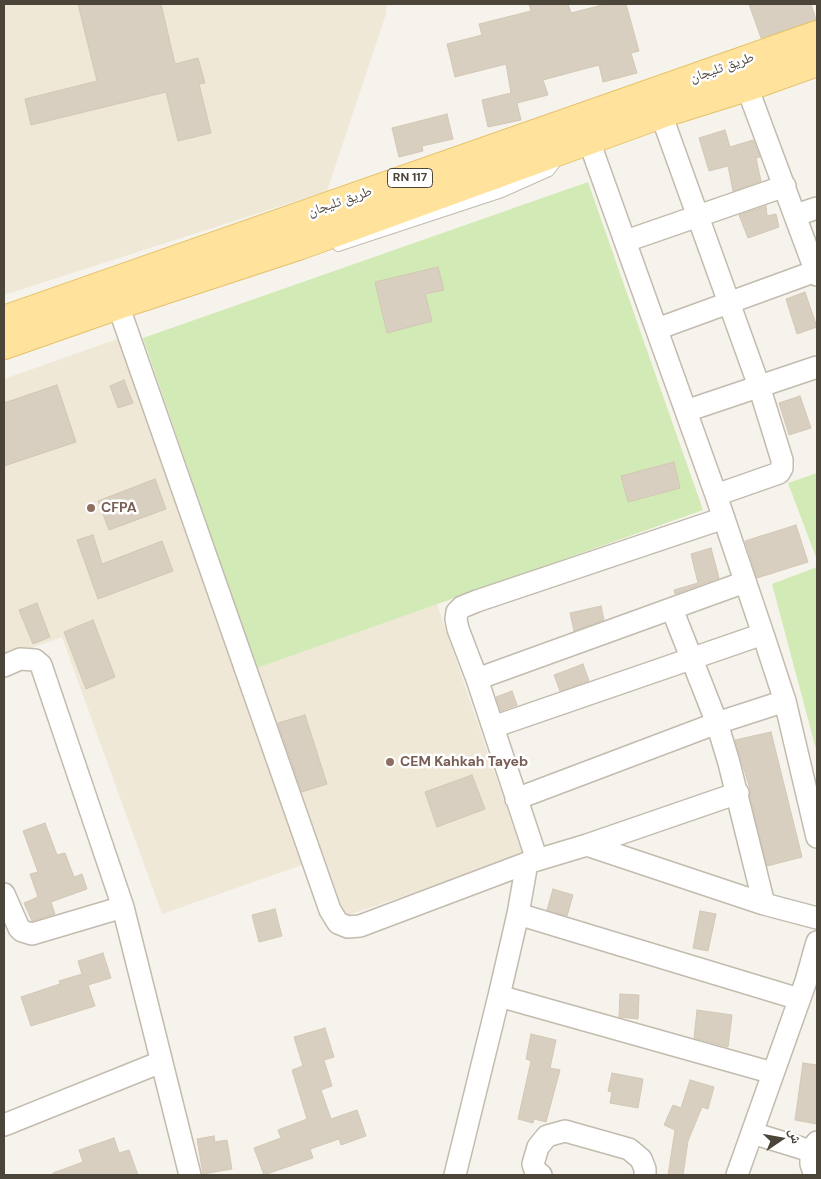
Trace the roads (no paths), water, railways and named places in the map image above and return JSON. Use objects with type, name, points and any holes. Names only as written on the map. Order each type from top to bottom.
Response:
[{"type":"main road","name":"طريق ثليجان","points":[[4,345],[118,305],[297,237],[579,135],[817,35]]},
{"type":"main road","name":"طريق ثليجان","points":[[579,135],[661,114],[747,87],[817,62]]},
{"type":"main road","name":"طريق ثليجان","points":[[4,320],[297,237]]},
{"type":"street","points":[[657,328],[816,273],[747,87]]},
{"type":"street","points":[[661,114],[759,386],[782,460],[782,468],[779,473],[716,495]]},
{"type":"street","points":[[579,135],[626,241],[764,634],[785,700],[817,837]]},
{"type":"street","points":[[626,241],[784,186]]},
{"type":"street","points":[[796,216],[817,208]]},
{"type":"street","points":[[118,305],[330,910],[338,923],[348,927],[360,926],[532,861],[587,845],[738,793]]},
{"type":"street","points":[[686,411],[817,367]]},
{"type":"street","points":[[455,1175],[532,861],[516,799],[456,619],[457,612],[462,607],[477,600],[724,518]]},
{"type":"street","points":[[477,679],[745,582]]},
{"type":"street","points":[[672,609],[716,723],[738,793],[764,904]]},
{"type":"street","points":[[493,727],[764,634]]},
{"type":"street","points":[[4,666],[20,659],[35,660],[41,665],[123,907],[160,1062],[190,1175]]},
{"type":"street","points":[[516,799],[716,723],[785,700]]},
{"type":"street","points":[[587,845],[764,904],[817,918]]},
{"type":"street","points":[[4,894],[19,928],[32,934],[123,907]]},
{"type":"street","points":[[518,914],[807,988]]},
{"type":"street","points":[[737,1175],[773,1073],[807,988],[817,942]]},
{"type":"street","points":[[499,996],[773,1073]]},
{"type":"street","points":[[4,1125],[160,1062]]},
{"type":"street","points":[[541,1175],[535,1170],[533,1164],[538,1147],[547,1136],[565,1131],[629,1149],[641,1159],[645,1175]]},
{"type":"street","points":[[752,1133],[814,1146],[810,1164],[817,1175]]},
{"type":"lane","points":[[328,250],[524,183],[549,171],[579,135]]},
{"type":"place","name":"CFPA","points":[[91,508]]},
{"type":"place","name":"CEM Kahkah Tayeb","points":[[390,762]]}]
